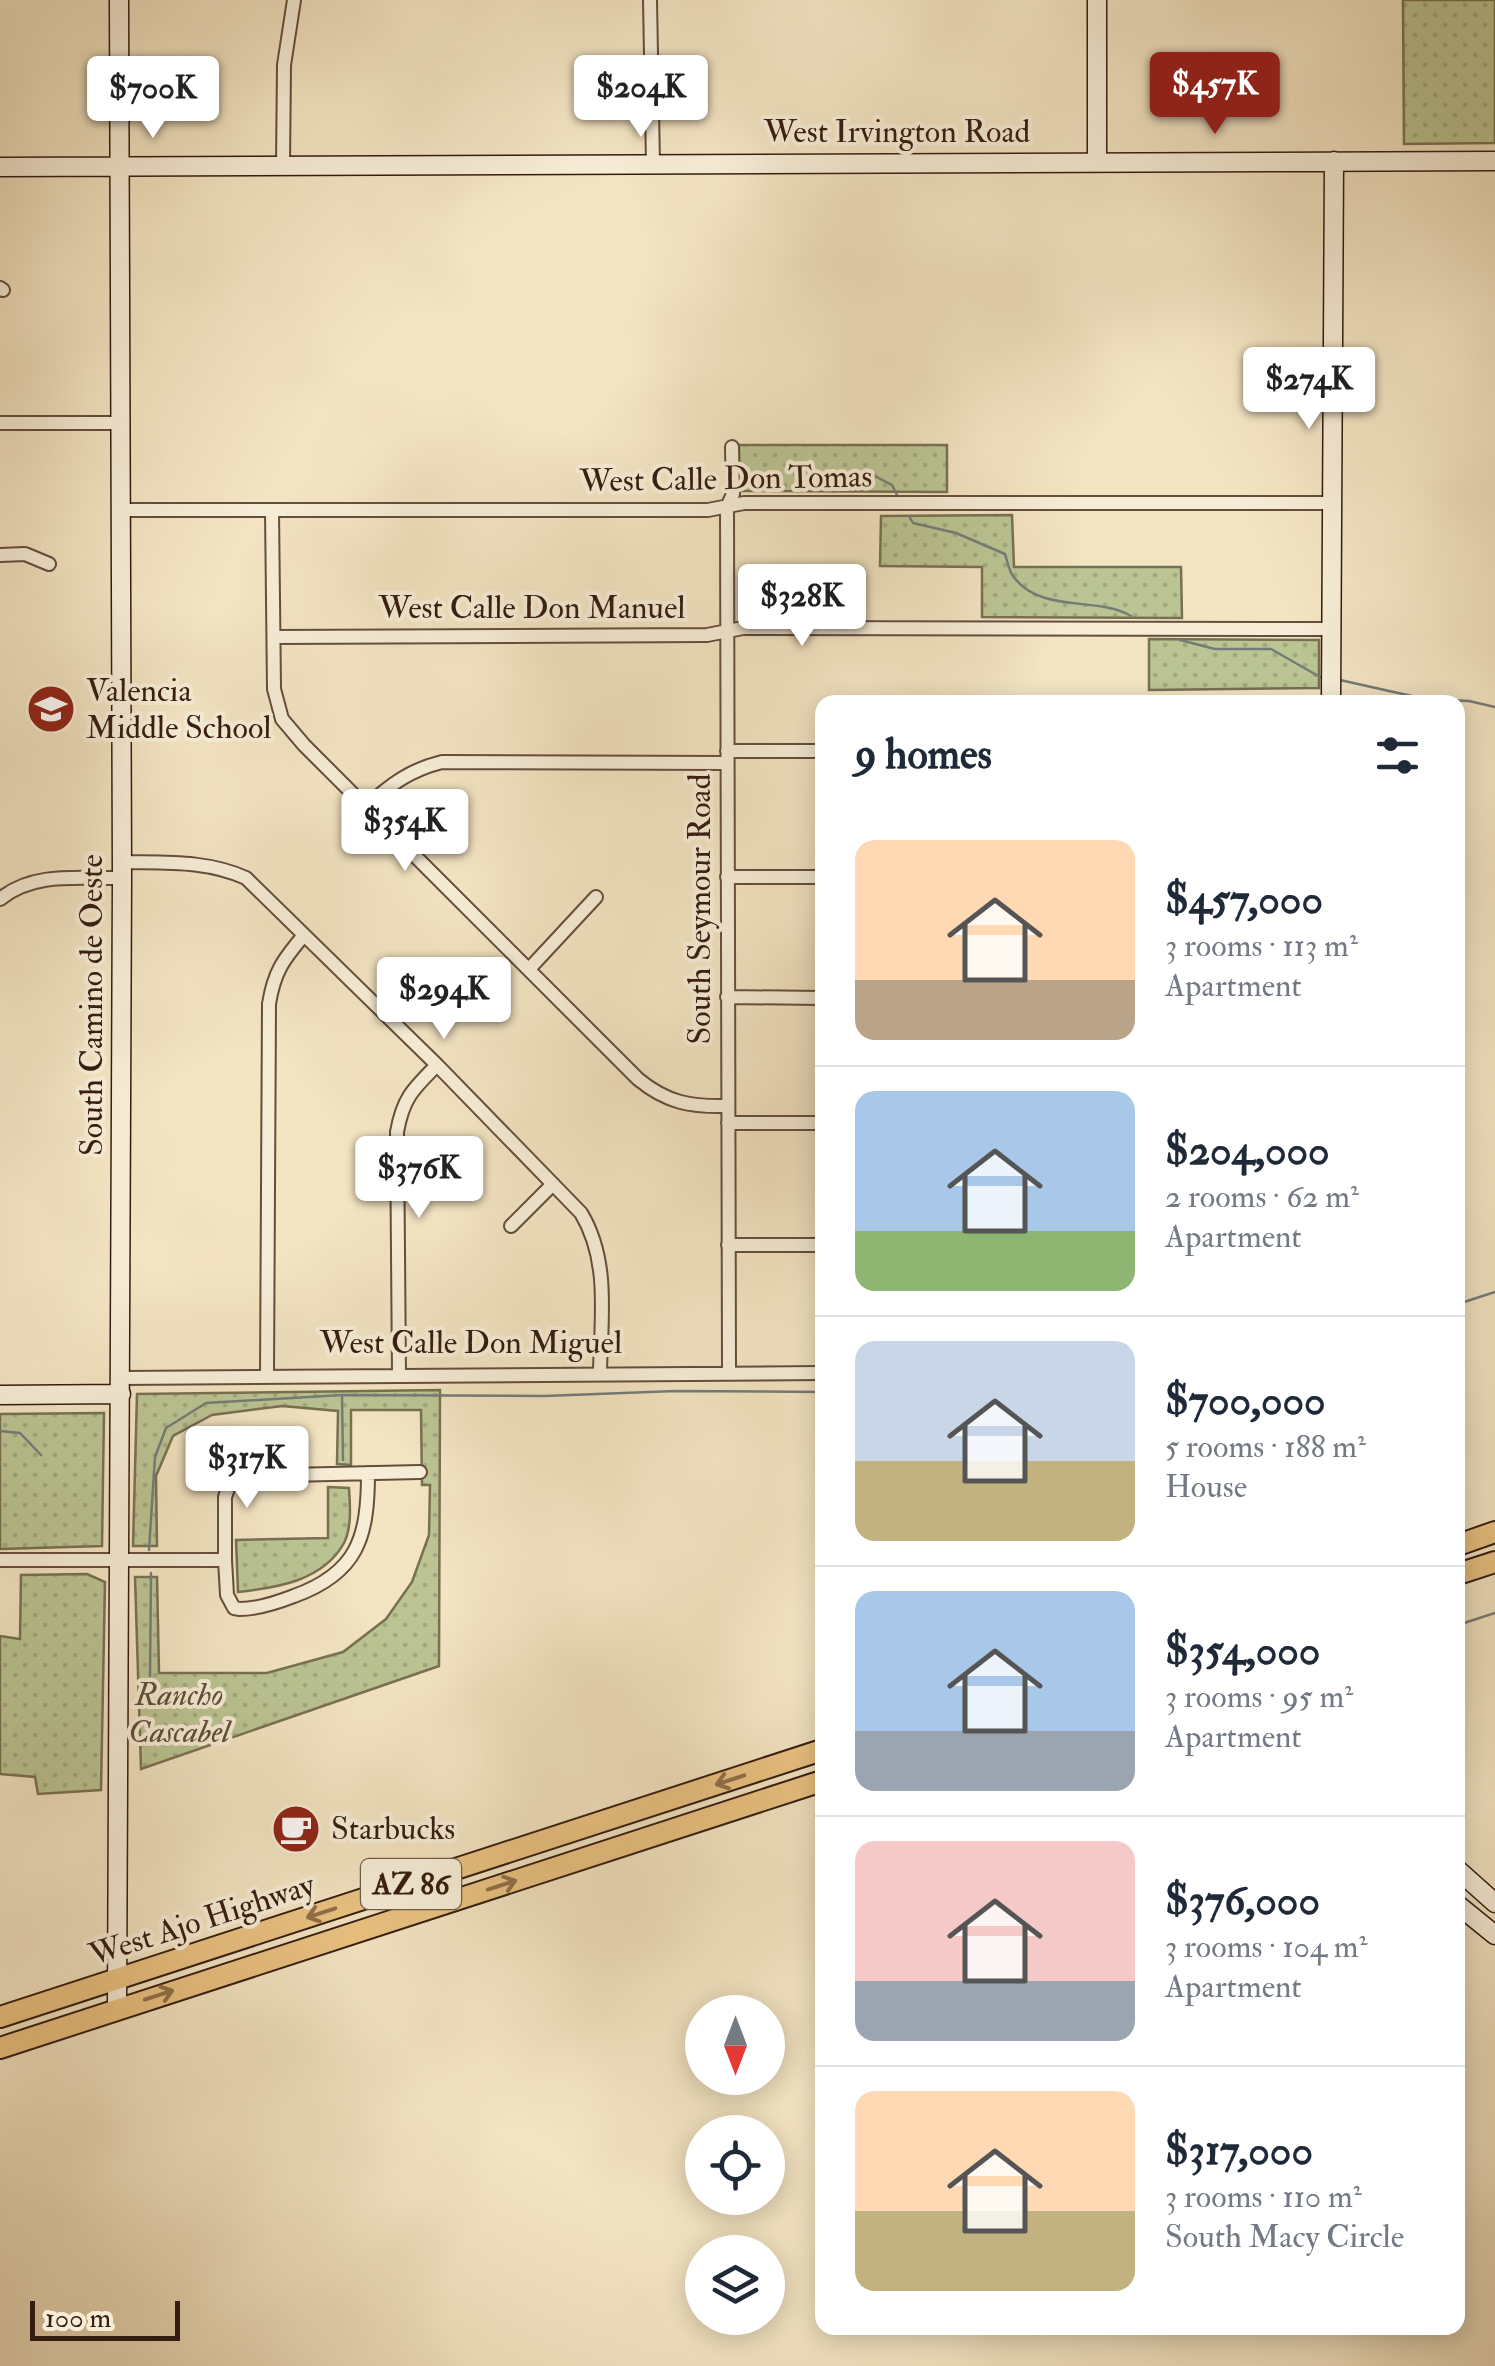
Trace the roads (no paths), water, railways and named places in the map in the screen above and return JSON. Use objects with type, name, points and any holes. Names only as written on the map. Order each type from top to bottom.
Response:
[{"type":"main road","points":[[1465,1543],[1495,1532]]},
{"type":"main road","points":[[1465,1572],[1495,1562]]},
{"type":"main road","name":"West Ajo Highway","points":[[0,2017],[815,1752]]},
{"type":"main road","name":"West Ajo Highway","points":[[0,2048],[815,1784]]},
{"type":"street","name":"South Camino de Oeste","points":[[116,2009],[122,870],[118,0]]},
{"type":"street","points":[[284,164],[284,65],[294,0]]},
{"type":"street","points":[[650,0],[653,164]]},
{"type":"street","points":[[1097,0],[1097,161]]},
{"type":"street","points":[[1331,695],[1334,161]]},
{"type":"street","name":"West Irvington Road","points":[[0,166],[1495,161]]},
{"type":"street","points":[[0,423],[121,423]]},
{"type":"street","name":"South Seymour Road","points":[[729,1373],[726,631],[727,507],[733,494],[732,446]]},
{"type":"street","name":"West Calle Don Tomas","points":[[121,510],[708,510],[744,503],[1333,504]]},
{"type":"street","points":[[272,510],[274,689],[282,719],[655,1093],[694,1107],[728,1106]]},
{"type":"street","points":[[0,555],[25,554],[49,564]]},
{"type":"street","name":"West Calle Don Manuel","points":[[274,636],[707,635],[743,628],[1330,629]]},
{"type":"street","points":[[367,806],[414,769],[442,762],[726,757],[815,751]]},
{"type":"street","points":[[0,899],[16,886],[36,880],[122,870],[222,867],[246,878],[581,1213],[594,1235],[602,1267],[600,1372]]},
{"type":"street","points":[[727,877],[815,877]]},
{"type":"street","points":[[530,968],[596,897]]},
{"type":"street","points":[[267,1374],[269,1004],[273,978],[304,935]]},
{"type":"street","points":[[727,997],[815,998]]},
{"type":"street","points":[[398,1374],[397,1132],[401,1108],[410,1092],[437,1065]]},
{"type":"street","points":[[728,1123],[815,1123]]},
{"type":"street","points":[[511,1226],[554,1184]]},
{"type":"street","points":[[728,1245],[815,1245]]},
{"type":"street","name":"West Calle Don Miguel","points":[[0,1395],[267,1374],[815,1373]]},
{"type":"street","points":[[368,1473],[366,1523],[358,1548],[344,1568],[304,1592],[252,1609],[231,1610],[227,1595],[225,1497],[230,1480],[246,1476],[368,1473],[420,1472]]},
{"type":"street","points":[[0,1560],[226,1560]]},
{"type":"street","points":[[1465,1876],[1495,1903]]},
{"type":"street","points":[[1465,1911],[1495,1935]]},
{"type":"waterway","points":[[869,473],[892,485],[897,495]]},
{"type":"waterway","points":[[909,516],[913,523],[956,533],[1005,554],[1013,576],[1038,595],[1131,616]]},
{"type":"waterway","points":[[1180,640],[1215,649],[1271,649],[1320,677]]},
{"type":"waterway","points":[[1340,680],[1407,695]]},
{"type":"waterway","points":[[1465,701],[1495,707]]},
{"type":"waterway","points":[[1465,1302],[1495,1292]]},
{"type":"waterway","points":[[149,1550],[155,1457],[166,1428],[206,1403],[342,1395],[815,1392]]},
{"type":"waterway","points":[[342,1396],[343,1460]]},
{"type":"waterway","points":[[0,1431],[20,1433],[41,1455]]},
{"type":"waterway","points":[[150,1676],[151,1573]]},
{"type":"waterway","points":[[1465,1623],[1495,1613]]},
{"type":"place","name":"Valencia Middle School","points":[[51,709]]},
{"type":"place","name":"Starbucks","points":[[296,1829]]},
{"type":"park label","name":"Rancho Cascabel","points":[[179,1714]]}]
